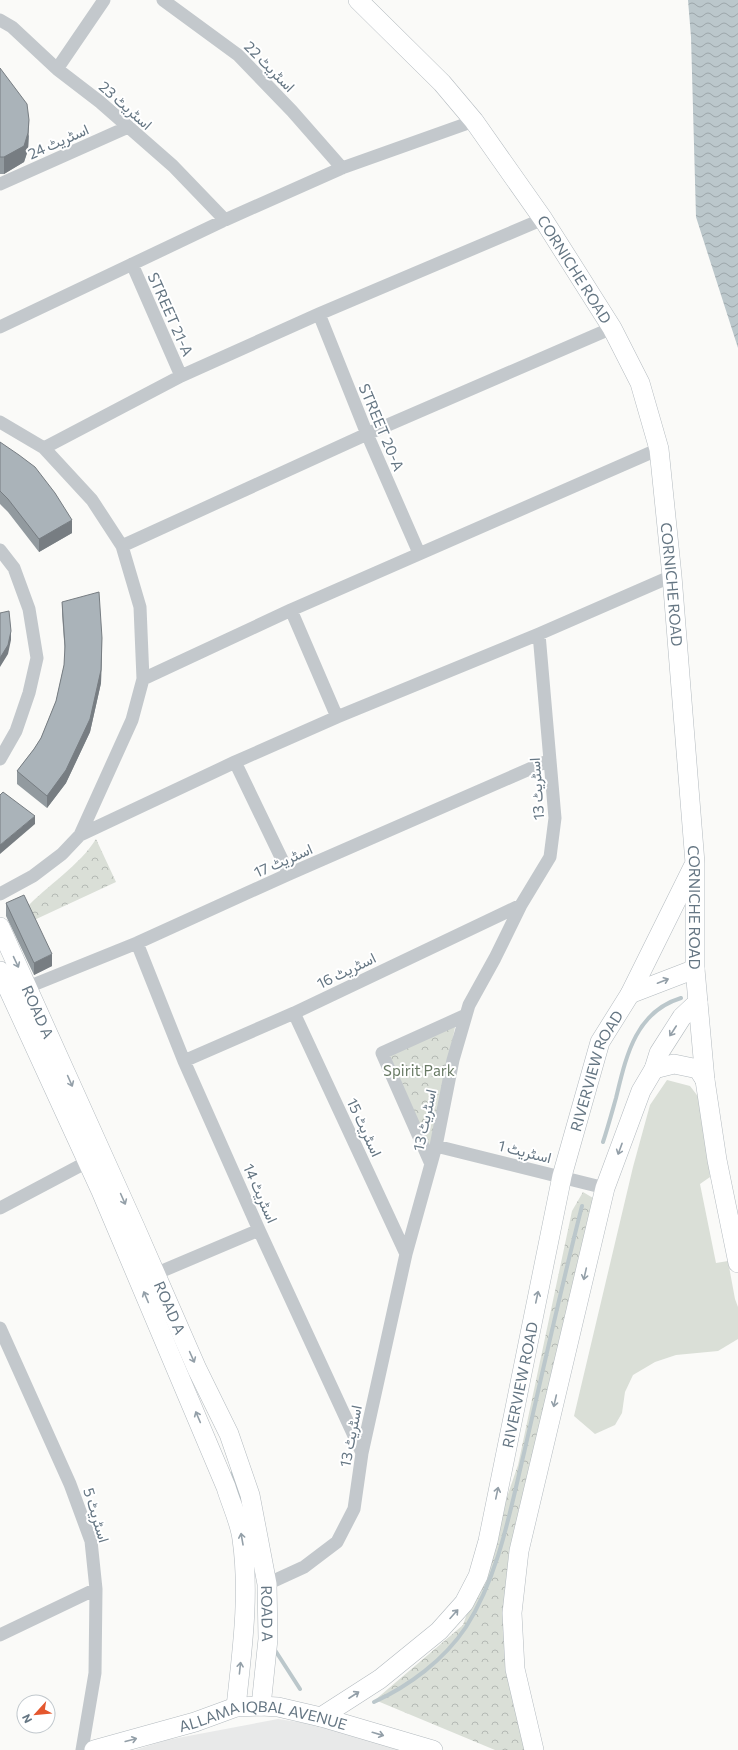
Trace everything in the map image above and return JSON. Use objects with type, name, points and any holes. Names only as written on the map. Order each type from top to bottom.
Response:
[{"type":"street","points":[[57,69],[104,0]]},
{"type":"street","name":"اسٹریٹ 22","points":[[163,0],[238,55],[292,111],[342,168]]},
{"type":"street","name":"CORNICHE ROAD","points":[[358,0],[442,83],[474,121],[543,219],[612,328],[640,383],[659,450],[672,576],[695,863],[695,969],[705,1080],[717,1160],[738,1263]]},
{"type":"street","name":"اسٹریٹ 23","points":[[0,20],[12,27],[57,69],[100,102],[173,166],[225,220]]},
{"type":"street","points":[[0,327],[225,220],[342,168],[474,121]]},
{"type":"street","name":"اسٹریٹ 24","points":[[0,184],[128,127]]},
{"type":"street","points":[[44,448],[181,376],[319,314],[543,219]]},
{"type":"street","name":"STREET 21-A","points":[[132,264],[181,376]]},
{"type":"street","name":"STREET 20-A","points":[[319,314],[367,434],[419,553]]},
{"type":"street","points":[[122,546],[367,434],[612,328]]},
{"type":"street","points":[[0,422],[44,448],[92,500],[122,546],[140,607],[143,679],[132,720],[80,835],[62,854],[32,876],[0,894]]},
{"type":"street","points":[[143,679],[291,610],[419,553],[659,450]]},
{"type":"street","points":[[0,550],[14,568],[29,609],[37,658],[29,693],[16,732],[0,759]]},
{"type":"street","points":[[80,835],[235,762],[337,717],[539,634],[672,576]]},
{"type":"street","points":[[291,610],[337,717]]},
{"type":"street","name":"اسٹریٹ 13","points":[[267,1584],[304,1567],[338,1542],[354,1508],[362,1453],[406,1254],[436,1146],[452,1060],[469,1005],[495,958],[520,905],[550,857],[555,818],[539,634]]},
{"type":"street","name":"اسٹریٹ 17","points":[[28,987],[137,943],[289,874],[550,760]]},
{"type":"street","points":[[235,762],[289,874]]},
{"type":"street","name":"RIVERVIEW ROAD","points":[[321,1717],[380,1679],[439,1631],[464,1604],[478,1576],[488,1541],[562,1176],[600,1042],[630,994],[695,863]]},
{"type":"street","name":"اسٹریٹ 16","points":[[184,1061],[294,1013],[520,905]]},
{"type":"street","name":"ROAD A","points":[[0,927],[197,1369],[228,1434],[250,1495],[267,1584],[268,1639],[261,1706]]},
{"type":"street","name":"اسٹریٹ 14","points":[[137,943],[184,1061],[259,1230],[362,1453]]},
{"type":"street","name":"RIVERVIEW ROAD","points":[[630,994],[695,969]]},
{"type":"street","name":"ROAD A","points":[[0,971],[104,1199],[226,1487],[242,1538],[246,1584],[243,1641],[236,1707]]},
{"type":"street","points":[[534,1750],[515,1669],[512,1613],[519,1551],[605,1188],[641,1090],[654,1069],[659,1053],[682,1017],[698,1002]]},
{"type":"street","name":"اسٹریٹ 15","points":[[294,1013],[406,1254]]},
{"type":"street","points":[[431,1164],[382,1053],[466,1015]]},
{"type":"street","points":[[654,1069],[674,1064],[698,1069],[705,1080]]},
{"type":"street","name":"اسٹریٹ 1","points":[[436,1146],[562,1176],[605,1188]]},
{"type":"street","points":[[0,1208],[87,1162]]},
{"type":"street","points":[[155,1274],[259,1230]]},
{"type":"street","name":"اسٹریٹ 5","points":[[0,1328],[70,1484],[91,1541],[96,1589],[95,1673],[82,1750]]},
{"type":"street","points":[[0,1635],[96,1589]]},
{"type":"street","name":"ALLAMA IQBAL AVENUE","points":[[94,1750],[195,1722],[236,1707],[261,1706],[278,1707],[321,1717],[432,1750]]},
{"type":"shaded area","points":[[278,1719],[332,1727],[413,1750],[135,1750],[167,1740]]},
{"type":"green space","points":[[96,839],[116,882],[32,921],[26,908],[81,858]]},
{"type":"green space","name":"Spirit Park","points":[[456,1022],[429,1160],[383,1057]]},
{"type":"green space","points":[[667,1080],[690,1086],[703,1103],[710,1177],[700,1184],[716,1263],[728,1261],[735,1299],[738,1307],[738,1339],[718,1351],[676,1355],[655,1362],[633,1375],[625,1392],[622,1413],[615,1425],[595,1434],[574,1416],[633,1167],[650,1105]]},
{"type":"green space","points":[[583,1192],[593,1198],[506,1640],[528,1750],[495,1750],[375,1700],[463,1625],[518,1465],[572,1211]]},
{"type":"water","points":[[688,0],[738,0],[738,348],[696,217],[691,37]]},
{"type":"building","points":[[0,68],[27,104],[29,120],[28,133],[24,146],[4,157],[0,157]]},
{"type":"building","points":[[0,442],[35,467],[55,493],[72,520],[39,539],[0,491]]},
{"type":"building","points":[[99,592],[102,638],[101,670],[90,719],[66,770],[47,796],[17,771],[41,738],[56,701],[64,665],[65,646],[62,602]]},
{"type":"building","points":[[9,611],[11,631],[8,645],[0,658],[0,613]]},
{"type":"building","points":[[3,792],[35,816],[0,845],[0,795]]},
{"type":"building","points":[[24,895],[52,954],[34,963],[6,903]]},
{"type":"waterway","points":[[603,1142],[624,1067],[635,1038],[643,1025],[653,1014],[665,1005],[681,998]]},
{"type":"waterway","points":[[374,1702],[413,1680],[447,1650],[466,1627],[487,1586],[508,1520],[559,1298],[582,1206]]},
{"type":"waterway","points":[[233,1473],[239,1498]]},
{"type":"waterway","points":[[273,1647],[300,1689]]}]
